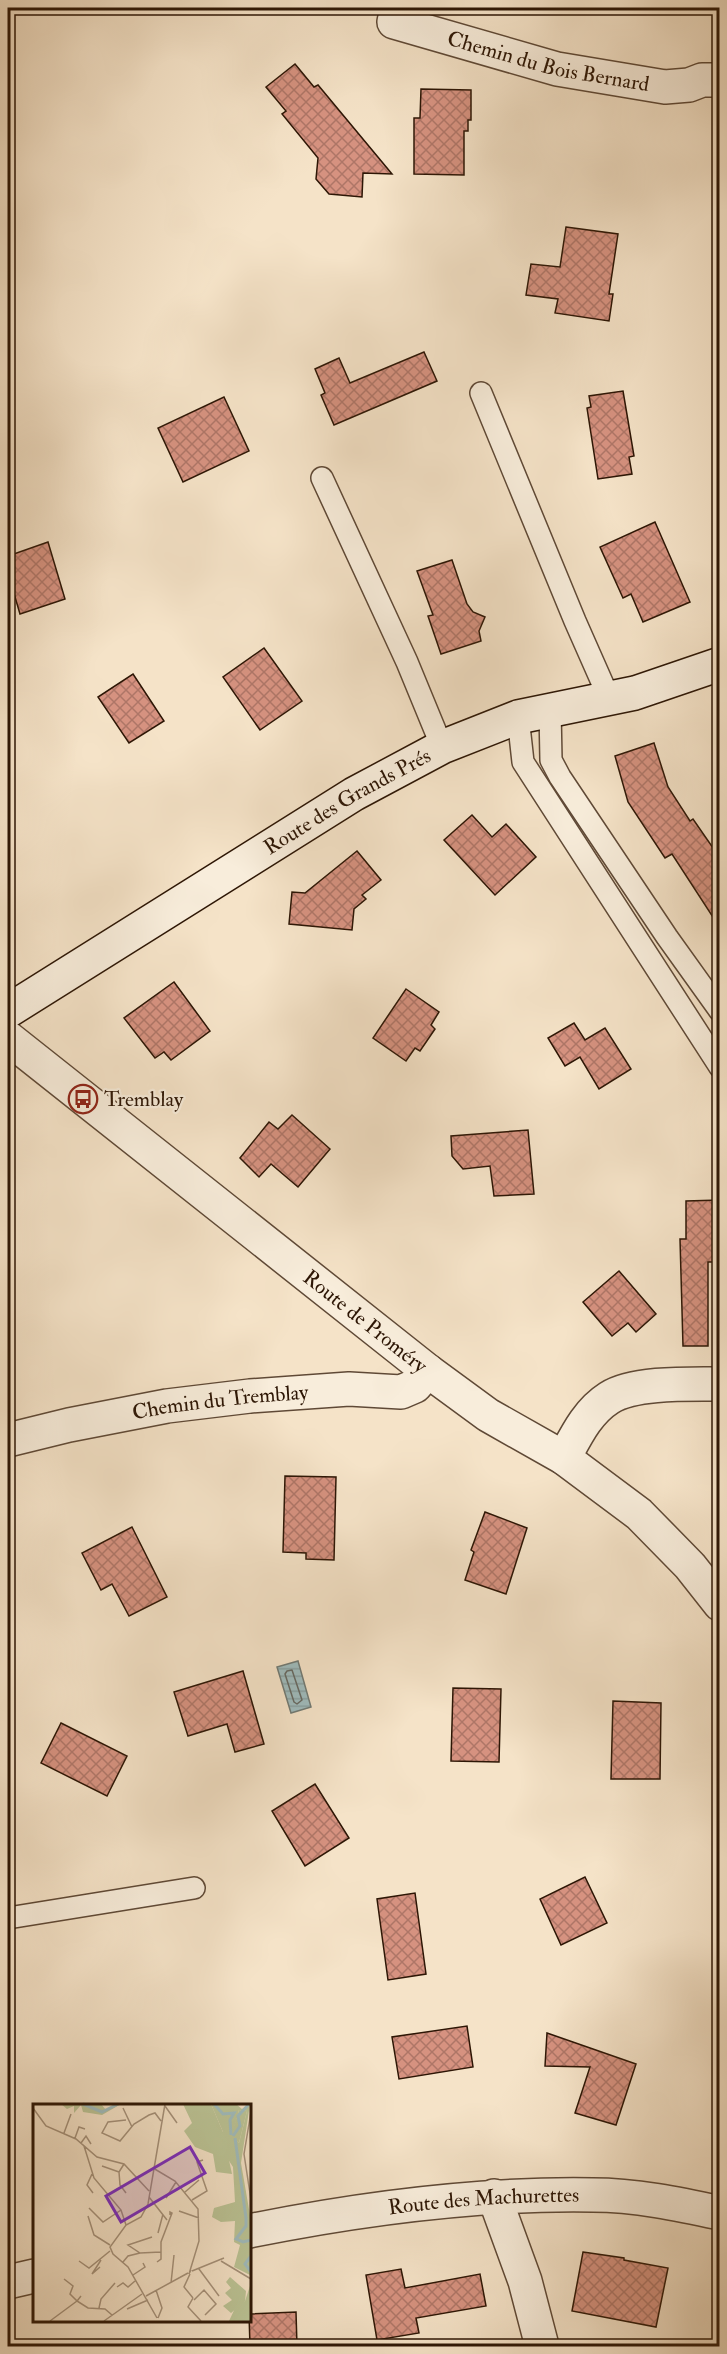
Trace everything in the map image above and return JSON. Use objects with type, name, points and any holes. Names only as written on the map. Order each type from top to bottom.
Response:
[{"type":"street","name":"Chemin du Bois Bernard","points":[[397,8],[394,22],[557,69],[666,87],[677,87],[719,78]]},
{"type":"street","name":"Route des Grands Prés","points":[[8,1011],[354,794],[442,747],[518,717],[657,687],[720,664]]},
{"type":"street","name":"Route de Proméry","points":[[8,1038],[428,1371],[488,1415],[564,1458],[639,1514],[690,1566],[720,1604]]},
{"type":"street","name":"Chemin du Tremblay","points":[[8,1440],[69,1425],[178,1405],[250,1396],[349,1389],[401,1392],[415,1386],[428,1371]]},
{"type":"street","points":[[564,1458],[583,1423],[610,1397],[659,1385],[720,1384]]},
{"type":"street","name":"Route des Machurettes","points":[[250,2231],[411,2204],[494,2196],[594,2195],[720,2213]]},
{"type":"street","points":[[494,2196],[525,2282],[542,2346]]},
{"type":"street","points":[[8,2282],[33,2276]]},
{"type":"lane","points":[[481,393],[609,698]]},
{"type":"lane","points":[[322,478],[407,662],[442,747]]},
{"type":"lane","points":[[550,710],[551,760],[560,777],[667,937],[720,1011]]},
{"type":"lane","points":[[518,717],[523,762],[720,1067]]},
{"type":"lane","points":[[8,1918],[194,1888]]},
{"type":"water","points":[[298,1661],[311,1707],[291,1713],[277,1667]]},
{"type":"building","points":[[295,64],[314,87],[318,85],[392,174],[363,173],[362,197],[329,194],[316,179],[318,158],[282,114],[286,111],[266,87]]},
{"type":"building","points":[[421,89],[471,90],[471,120],[468,120],[468,131],[464,131],[464,175],[414,174],[414,118],[420,118]]},
{"type":"building","points":[[566,227],[618,234],[609,294],[613,294],[609,321],[555,313],[558,299],[526,295],[531,264],[560,267]]},
{"type":"building","points":[[424,352],[437,381],[334,425],[321,395],[325,393],[315,369],[339,358],[350,383]]},
{"type":"building","points":[[623,391],[634,456],[629,457],[632,474],[598,479],[587,408],[591,407],[589,396]]},
{"type":"building","points":[[224,397],[249,451],[183,482],[158,428]]},
{"type":"building","points":[[655,522],[690,602],[643,622],[631,594],[623,598],[600,547]]},
{"type":"building","points":[[48,542],[65,599],[20,614],[8,573],[8,556]]},
{"type":"building","points":[[452,560],[467,604],[473,612],[485,617],[479,631],[481,641],[441,654],[428,616],[433,615],[417,571]]},
{"type":"building","points":[[264,648],[302,701],[260,730],[223,677]]},
{"type":"building","points":[[133,674],[164,721],[129,743],[98,697]]},
{"type":"building","points":[[654,743],[668,787],[690,821],[693,819],[720,858],[720,928],[672,854],[665,858],[628,802],[615,756]]},
{"type":"building","points":[[472,815],[492,837],[506,824],[536,857],[495,895],[444,840]]},
{"type":"building","points":[[357,851],[381,880],[362,895],[366,899],[354,909],[352,930],[289,924],[292,892],[305,893]]},
{"type":"building","points":[[174,982],[210,1031],[171,1060],[164,1052],[155,1058],[124,1018]]},
{"type":"building","points":[[406,989],[439,1012],[431,1025],[435,1029],[420,1051],[415,1048],[406,1061],[373,1038]]},
{"type":"building","points":[[574,1023],[585,1040],[605,1028],[631,1069],[599,1089],[580,1057],[565,1066],[548,1038]]},
{"type":"building","points":[[292,1115],[330,1149],[298,1187],[271,1164],[259,1177],[240,1158],[269,1122],[278,1129]]},
{"type":"building","points":[[528,1130],[534,1194],[494,1196],[490,1166],[463,1169],[452,1156],[451,1136]]},
{"type":"building","points":[[720,1200],[720,1262],[708,1262],[708,1346],[683,1346],[680,1239],[686,1239],[686,1201]]},
{"type":"building","points":[[619,1271],[656,1314],[636,1332],[628,1323],[612,1336],[583,1302]]},
{"type":"building","points":[[285,1476],[336,1477],[334,1560],[306,1559],[306,1553],[283,1552]]},
{"type":"building","points":[[485,1512],[527,1528],[506,1594],[465,1580],[474,1552],[471,1550]]},
{"type":"building","points":[[132,1527],[167,1597],[129,1616],[112,1584],[101,1590],[82,1553]]},
{"type":"building","points":[[243,1671],[264,1744],[235,1752],[227,1724],[188,1736],[174,1692]]},
{"type":"building","points":[[453,1688],[501,1689],[499,1762],[451,1761]]},
{"type":"building","points":[[613,1701],[661,1703],[660,1779],[611,1779]]},
{"type":"building","points":[[61,1723],[127,1756],[107,1796],[41,1763]]},
{"type":"building","points":[[315,1784],[349,1838],[305,1866],[272,1811]]},
{"type":"building","points":[[585,1877],[607,1923],[561,1945],[540,1899]]},
{"type":"building","points":[[415,1893],[426,1974],[388,1980],[377,1899]]},
{"type":"building","points":[[467,2026],[473,2067],[399,2079],[392,2037]]},
{"type":"building","points":[[547,2033],[636,2064],[616,2125],[575,2113],[590,2067],[545,2066]]},
{"type":"building","points":[[583,2252],[668,2268],[656,2327],[572,2311]]},
{"type":"building","points":[[401,2269],[405,2288],[480,2274],[486,2306],[416,2318],[419,2333],[377,2340],[366,2275]]},
{"type":"building","points":[[296,2312],[297,2346],[250,2346],[250,2314]]},
{"type":"place","name":"Tremblay","points":[[83,1099]]}]
